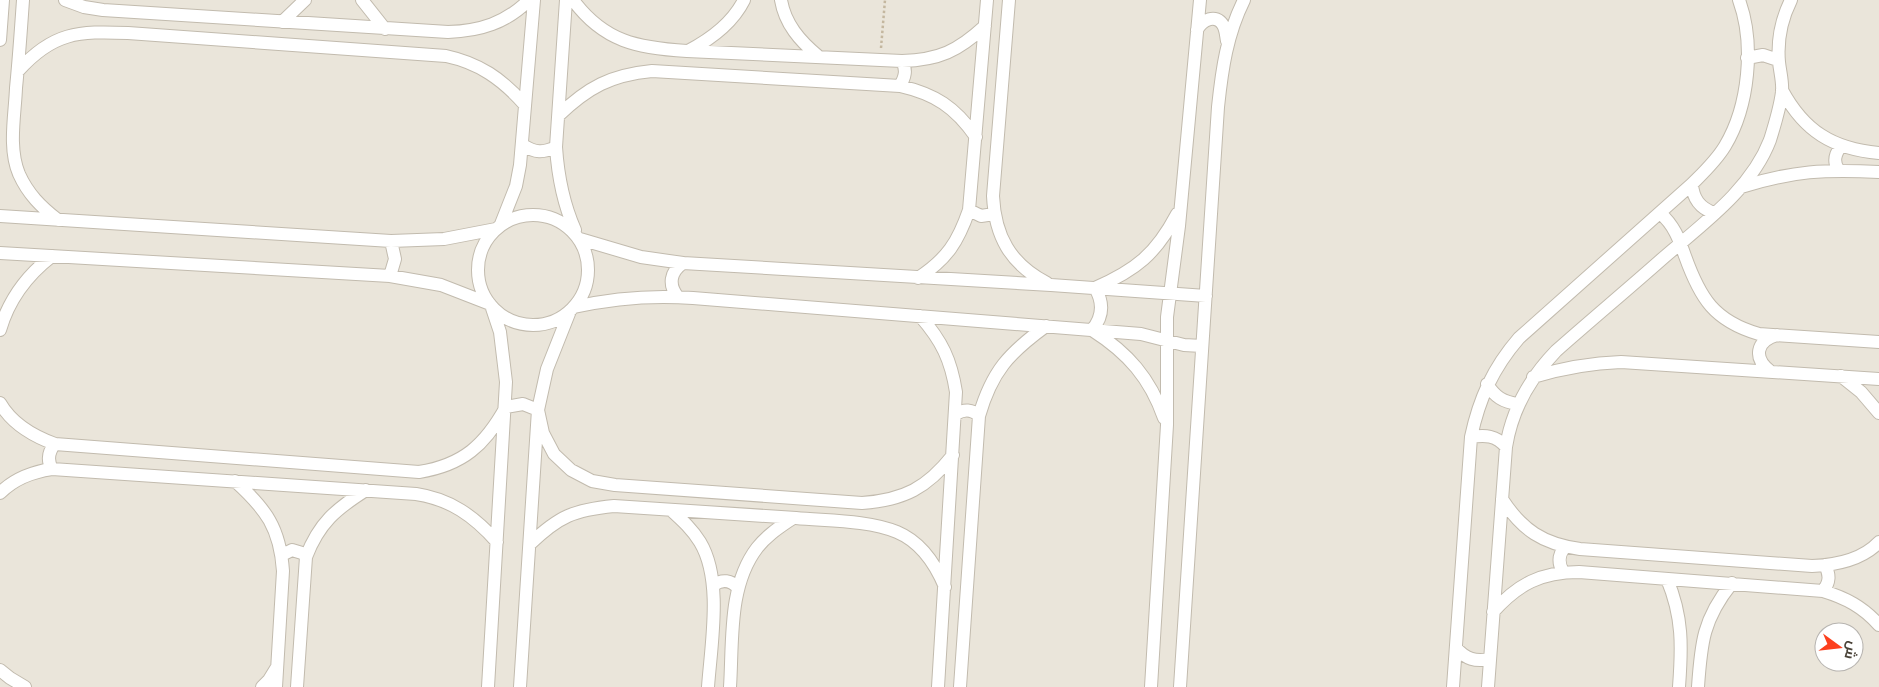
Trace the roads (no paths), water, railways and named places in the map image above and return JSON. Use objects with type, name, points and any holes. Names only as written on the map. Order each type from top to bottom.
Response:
[{"type":"street","points":[[0,40],[3,0]]},
{"type":"street","points":[[23,0],[14,153],[19,173],[33,197],[42,208],[58,220]]},
{"type":"street","points":[[65,0],[84,7],[128,12],[457,32],[486,27],[504,20],[529,0]]},
{"type":"street","points":[[282,22],[305,0]]},
{"type":"street","points":[[362,0],[385,29]]},
{"type":"street","points":[[488,687],[506,406],[504,356],[500,332],[491,306],[480,286],[478,265],[487,239],[498,226],[516,186],[523,145],[524,104],[534,0]]},
{"type":"street","points":[[520,687],[538,410],[547,369],[572,309],[585,288],[589,267],[586,252],[578,237],[561,192],[557,170],[556,147],[566,0]]},
{"type":"street","points":[[573,0],[595,23],[613,35],[632,44],[652,49],[818,56],[902,62],[938,57],[956,50],[985,26]]},
{"type":"street","points":[[686,51],[708,41],[726,26],[744,0]]},
{"type":"street","points":[[781,0],[790,26],[802,43],[818,56]]},
{"type":"street","points":[[918,278],[936,266],[951,250],[962,231],[969,210],[987,0]]},
{"type":"street","points":[[1009,0],[992,196],[994,214],[999,232],[1014,257],[1034,276],[1051,285]]},
{"type":"street","points":[[1150,687],[1167,426],[1167,340],[1170,294],[1181,207],[1200,0]]},
{"type":"street","points":[[1180,687],[1218,107],[1227,44],[1231,29],[1244,0]]},
{"type":"street","points":[[1453,687],[1471,437],[1480,401],[1487,384],[1507,352],[1519,338],[1692,184],[1724,148],[1735,127],[1742,105],[1746,82],[1746,34],[1742,10],[1738,0]]},
{"type":"street","points":[[1488,687],[1506,447],[1508,432],[1518,404],[1533,377],[1556,351],[1714,213],[1741,187],[1757,165],[1769,142],[1777,116],[1782,90],[1778,60],[1778,36],[1791,0]]},
{"type":"street","points":[[128,12],[125,15],[123,25],[128,33]]},
{"type":"street","points":[[1197,30],[1204,21],[1213,18],[1224,26],[1227,44]]},
{"type":"street","points":[[406,30],[411,38],[406,53]]},
{"type":"street","points":[[18,71],[38,51],[64,37],[83,33],[128,33],[446,56],[464,60],[482,68],[498,78],[524,104]]},
{"type":"street","points":[[652,49],[649,53],[648,62],[652,71]]},
{"type":"street","points":[[1747,58],[1763,55],[1778,60]]},
{"type":"street","points":[[900,86],[905,75],[902,62]]},
{"type":"street","points":[[558,116],[574,100],[591,88],[610,79],[631,73],[652,71],[900,86],[936,97],[965,121],[976,137]]},
{"type":"street","points":[[1782,90],[1800,118],[1826,139],[1857,151],[1879,153]]},
{"type":"street","points":[[0,132],[6,133],[14,130]]},
{"type":"street","points":[[523,145],[530,150],[539,152],[548,151],[556,147]]},
{"type":"street","points":[[1838,170],[1835,155],[1841,146]]},
{"type":"street","points":[[1741,187],[1789,174],[1838,170],[1879,172]]},
{"type":"street","points":[[1692,184],[1692,192],[1700,206],[1714,213]]},
{"type":"street","points":[[1095,288],[1119,278],[1145,259],[1157,247],[1169,230],[1181,207]]},
{"type":"street","points":[[969,210],[981,216],[994,214]]},
{"type":"street","points":[[1660,213],[1672,226],[1700,294],[1711,308],[1725,320],[1759,334],[1879,342]]},
{"type":"street","points":[[0,216],[391,241],[444,239],[498,226],[513,218],[527,214],[541,214],[567,225],[578,237],[641,257],[683,263],[1206,296]]},
{"type":"street","points":[[390,276],[395,259],[391,241]]},
{"type":"street","points":[[0,253],[390,276],[441,285],[491,306],[504,317],[516,323],[531,326],[545,324],[558,319],[572,309],[615,299],[678,297],[1141,334],[1184,344],[1202,346]]},
{"type":"street","points":[[0,330],[12,299],[23,283],[36,268],[52,256]]},
{"type":"street","points":[[678,297],[674,292],[671,279],[673,272],[683,263]]},
{"type":"street","points":[[1092,330],[1098,323],[1102,305],[1095,288]]},
{"type":"street","points":[[920,316],[934,332],[946,351],[956,392],[938,687]]},
{"type":"street","points":[[960,687],[979,416],[986,394],[996,374],[1010,356],[1046,326]]},
{"type":"street","points":[[1092,330],[1114,344],[1132,361],[1147,381],[1159,402],[1167,426]]},
{"type":"street","points":[[1770,371],[1763,366],[1759,359],[1759,350],[1762,343],[1777,335]]},
{"type":"street","points":[[1533,377],[1562,368],[1592,363],[1622,362],[1879,379]]},
{"type":"street","points":[[1841,376],[1860,392],[1879,413]]},
{"type":"street","points":[[1487,384],[1499,399],[1508,403],[1518,404]]},
{"type":"street","points":[[0,403],[12,419],[25,430],[55,444],[419,472],[452,464],[469,454],[496,425],[506,406]]},
{"type":"street","points":[[506,406],[523,404],[538,410]]},
{"type":"street","points":[[538,410],[543,433],[554,454],[571,470],[592,481],[615,484],[840,502],[883,502],[904,496],[923,486],[940,472],[953,455]]},
{"type":"street","points":[[956,414],[966,410],[979,416]]},
{"type":"street","points":[[1471,437],[1492,436],[1501,441],[1506,447]]},
{"type":"street","points":[[52,469],[48,459],[51,448],[55,444]]},
{"type":"street","points":[[0,493],[21,477],[52,469],[416,494],[431,496],[450,503],[468,513],[497,542]]},
{"type":"street","points":[[416,494],[422,489],[424,482],[419,472]]},
{"type":"street","points":[[235,481],[262,507],[278,538],[282,555],[276,687]]},
{"type":"street","points":[[614,506],[610,498],[615,484]]},
{"type":"street","points":[[297,687],[306,557],[312,541],[321,526],[333,514],[366,490]]},
{"type":"street","points":[[1502,499],[1513,516],[1528,530],[1545,541],[1565,547],[1803,565],[1826,565],[1844,562],[1861,555],[1879,542]]},
{"type":"street","points":[[838,521],[842,512],[840,502]]},
{"type":"street","points":[[530,544],[547,528],[568,515],[591,508],[614,506],[838,521],[880,526],[898,532],[914,541],[927,554],[938,570],[945,587]]},
{"type":"street","points":[[671,510],[688,525],[701,543],[709,563],[714,585],[708,687]]},
{"type":"street","points":[[731,685],[738,588],[745,566],[758,547],[774,531],[793,518]]},
{"type":"street","points":[[1563,572],[1559,562],[1565,547]]},
{"type":"street","points":[[282,555],[292,550],[302,553],[306,557]]},
{"type":"street","points":[[1823,591],[1829,575],[1826,565]]},
{"type":"street","points":[[1493,612],[1507,597],[1524,584],[1543,576],[1563,572],[1823,591],[1855,603],[1879,625]]},
{"type":"street","points":[[1668,579],[1678,612],[1682,647],[1679,687]]},
{"type":"street","points":[[714,585],[718,582],[727,581],[738,588]]},
{"type":"street","points":[[1698,687],[1701,649],[1705,631],[1711,614],[1720,598],[1732,583]]},
{"type":"street","points":[[1682,647],[1694,644],[1701,649]]},
{"type":"street","points":[[1456,648],[1461,654],[1475,661],[1490,659]]},
{"type":"street","points":[[262,687],[269,680],[278,665]]},
{"type":"street","points":[[0,670],[25,687]]}]
